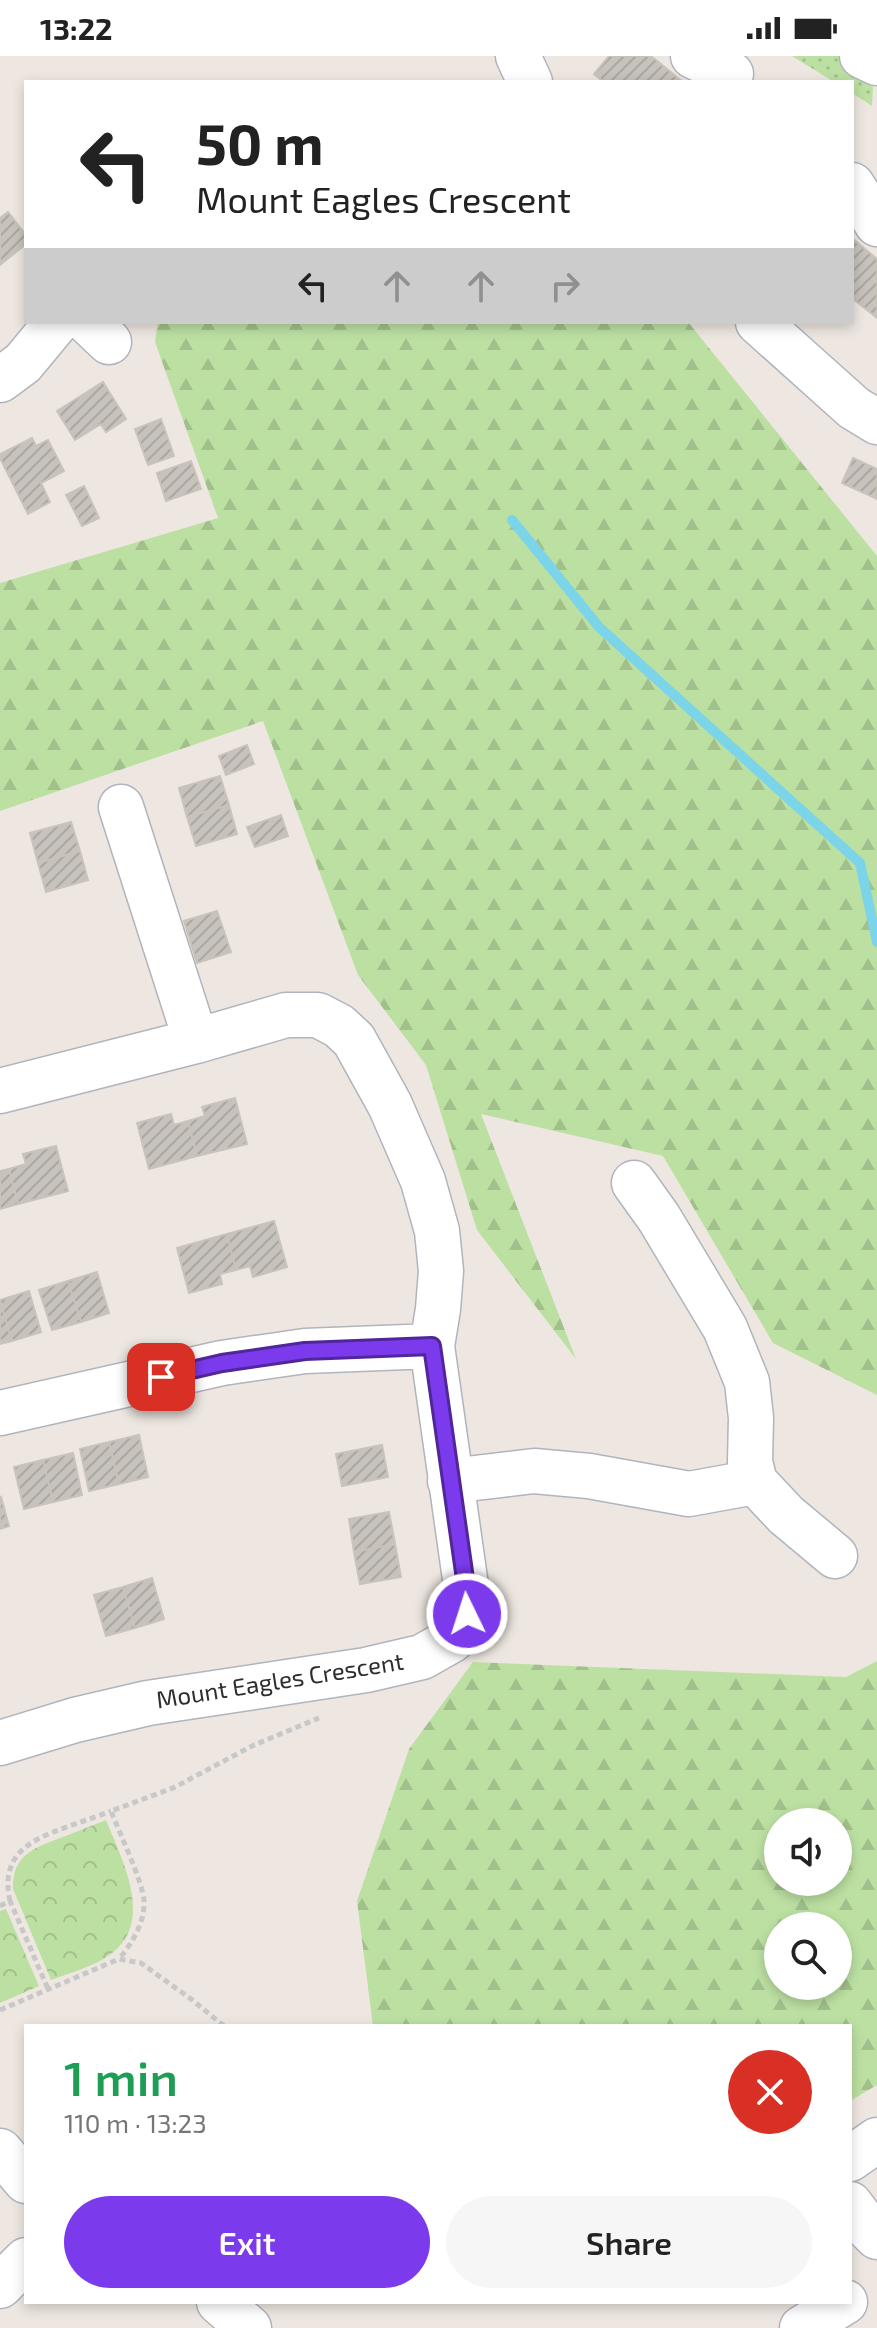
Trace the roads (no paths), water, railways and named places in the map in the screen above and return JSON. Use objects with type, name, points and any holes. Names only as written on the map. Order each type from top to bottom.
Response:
[{"type":"street","points":[[518,56],[529,80]]},
{"type":"street","points":[[693,56],[731,74],[727,80]]},
{"type":"street","points":[[862,56],[877,63]]},
{"type":"street","points":[[854,188],[877,224]]},
{"type":"street","points":[[0,380],[23,363],[55,324]]},
{"type":"street","points":[[760,324],[854,408],[877,422]]},
{"type":"street","points":[[121,807],[196,1041]]},
{"type":"street","name":"Mount Eagles Crescent","points":[[0,1091],[286,1015],[318,1015],[339,1026],[354,1040],[390,1105],[423,1181],[437,1231],[441,1271],[432,1346],[466,1586],[467,1614],[452,1640],[422,1657],[366,1670],[148,1703],[75,1720],[0,1743]]},
{"type":"street","points":[[634,1183],[667,1232],[731,1341],[747,1382],[751,1418],[750,1462],[755,1482],[786,1515],[835,1556]]},
{"type":"street","points":[[0,1413],[222,1363],[305,1351],[432,1346]]},
{"type":"street","points":[[450,1481],[534,1471],[589,1476],[689,1494],[755,1482]]},
{"type":"street","points":[[852,2158],[877,2140]]},
{"type":"street","points":[[0,2151],[24,2179]]},
{"type":"street","points":[[852,2206],[877,2237]]},
{"type":"street","points":[[0,2286],[24,2262]]},
{"type":"street","points":[[852,2297],[877,2280]]},
{"type":"street","points":[[221,2304],[249,2328]]},
{"type":"street","points":[[802,2328],[841,2304]]},
{"type":"waterway","points":[[512,520],[599,627],[860,863],[877,942]]}]
